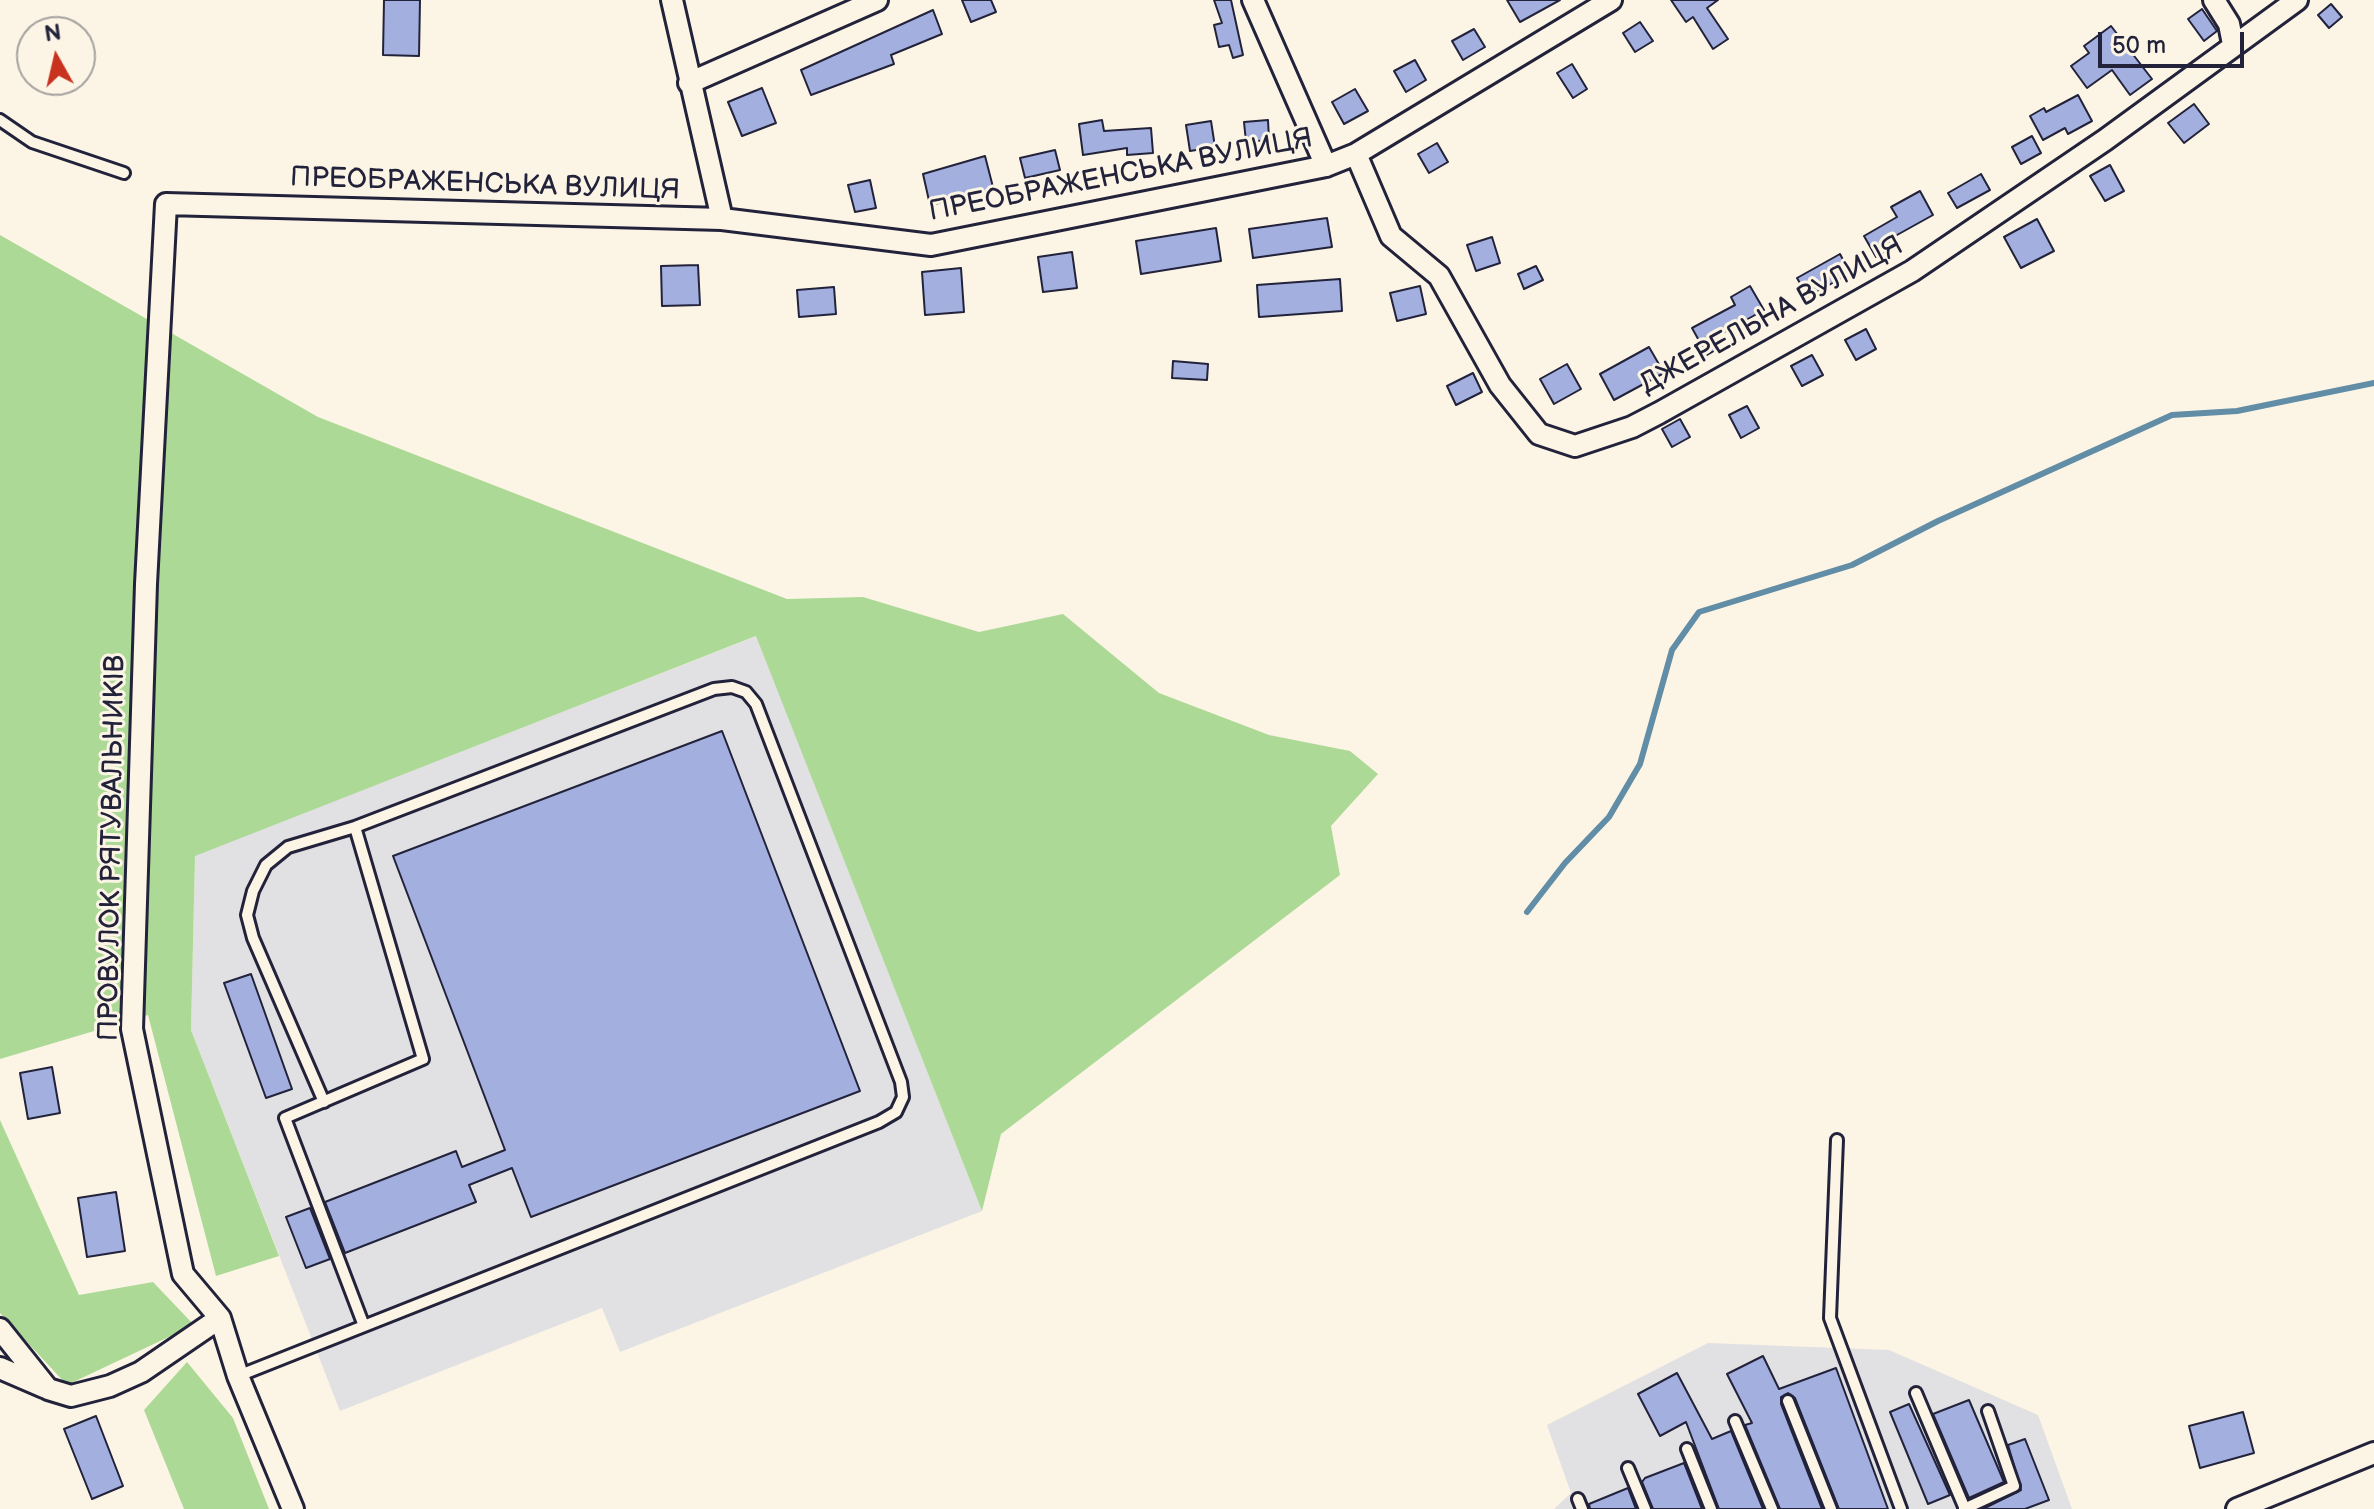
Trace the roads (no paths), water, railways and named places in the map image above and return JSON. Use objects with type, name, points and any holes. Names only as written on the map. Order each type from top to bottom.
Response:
[{"type":"street","points":[[672,0],[722,219]]},
{"type":"street","points":[[689,83],[877,0]]},
{"type":"street","points":[[1253,0],[1326,166]]},
{"type":"street","name":"ПРЕОБРАЖЕНСЬКА ВУЛИЦЯ","points":[[166,204],[722,219],[931,245],[1326,166],[1356,154],[1611,0]]},
{"type":"street","points":[[2214,0],[2229,24],[2233,44]]},
{"type":"street","name":"ДЖЕРЕЛЬНА ВУЛИЦЯ","points":[[1356,154],[1391,236],[1439,276],[1500,385],[1539,434],[1575,446],[1604,438],[1659,413],[1912,271],[2105,140],[2297,0]]},
{"type":"street","name":"ПРОВУЛОК РЯТУВАЛЬНИКІВ","points":[[166,204],[146,584],[132,1029],[183,1274],[220,1318],[238,1376],[293,1509]]},
{"type":"street","points":[[0,1368],[71,1396],[110,1386],[141,1372],[220,1318]]},
{"type":"street","points":[[0,1329],[48,1389]]},
{"type":"street","points":[[2237,1509],[2374,1453]]},
{"type":"lane","points":[[0,120],[32,142],[124,173]]},
{"type":"lane","points":[[238,1376],[879,1122],[896,1112],[903,1097],[901,1082],[756,704],[746,692],[732,687],[714,689],[355,827],[288,847],[266,865],[253,891],[247,915],[253,938],[324,1102]]},
{"type":"lane","points":[[355,827],[423,1059],[285,1118],[364,1326]]},
{"type":"lane","points":[[1837,1140],[1830,1318],[1901,1509]]},
{"type":"lane","points":[[1916,1393],[1964,1509],[2014,1486],[1988,1411]]},
{"type":"lane","points":[[1788,1401],[1831,1509]]},
{"type":"lane","points":[[1735,1421],[1772,1509]]},
{"type":"lane","points":[[1687,1449],[1711,1509]]},
{"type":"lane","points":[[1628,1468],[1645,1509]]},
{"type":"waterway","points":[[1527,912],[1565,863],[1609,817],[1640,764],[1672,650],[1699,612],[1852,565],[1938,521],[2172,415],[2237,411],[2374,383]]}]
